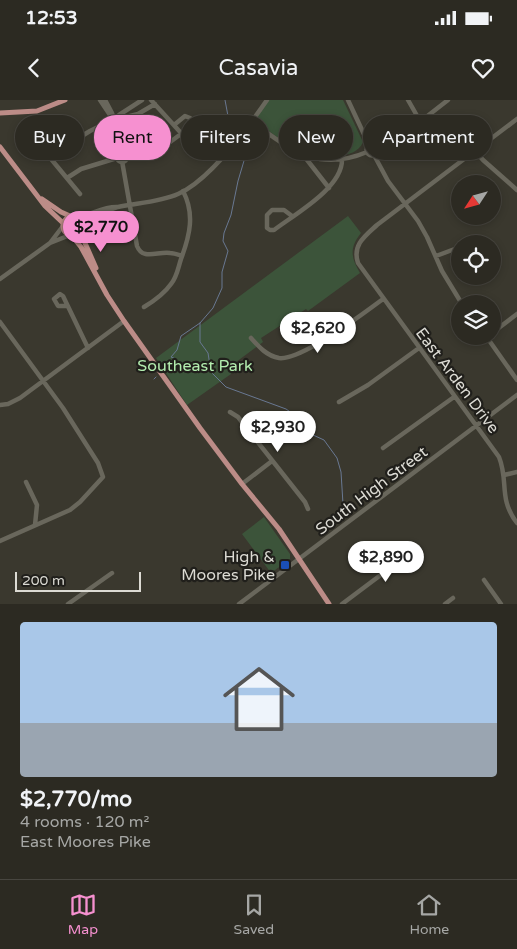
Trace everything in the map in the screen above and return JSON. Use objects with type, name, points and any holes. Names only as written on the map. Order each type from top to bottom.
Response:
[{"type":"main road","points":[[0,113],[38,111],[65,100]]},
{"type":"main road","points":[[1,151],[45,206],[63,225],[65,231],[81,247],[107,295],[124,321],[242,484],[279,529],[328,604]]},
{"type":"main road","points":[[40,198],[61,212],[78,217],[83,222],[84,240],[100,281]]},
{"type":"main road","points":[[63,225],[70,216]]},
{"type":"main road","points":[[71,236],[78,235],[83,229]]},
{"type":"street","points":[[100,100],[110,115]]},
{"type":"street","points":[[105,100],[114,115]]},
{"type":"street","points":[[119,115],[142,100]]},
{"type":"street","points":[[151,100],[181,133],[171,141]]},
{"type":"street","points":[[257,115],[267,100]]},
{"type":"street","points":[[348,100],[363,131]]},
{"type":"street","points":[[408,100],[417,115]]},
{"type":"street","points":[[428,115],[448,100]]},
{"type":"street","points":[[135,115],[155,104]]},
{"type":"street","points":[[133,105],[138,114]]},
{"type":"street","points":[[174,125],[181,119]]},
{"type":"street","points":[[492,138],[517,119]]},
{"type":"street","points":[[52,160],[80,194]]},
{"type":"street","points":[[66,178],[80,168],[110,160]]},
{"type":"street","points":[[125,160],[122,161],[138,246],[142,254],[172,253],[182,256]]},
{"type":"street","points":[[78,217],[88,215],[100,209],[172,196],[183,191],[216,166],[220,160]]},
{"type":"street","points":[[307,160],[329,188]]},
{"type":"street","points":[[314,168],[316,160]]},
{"type":"street","points":[[292,216],[284,210],[272,210],[267,215],[267,228],[274,230],[329,188],[340,172],[342,160]]},
{"type":"street","points":[[377,160],[388,181],[427,237],[442,271],[457,295]]},
{"type":"street","points":[[405,204],[463,160]]},
{"type":"street","points":[[483,160],[517,190]]},
{"type":"street","points":[[144,308],[163,293],[172,282],[188,239],[191,222],[187,199],[183,191]]},
{"type":"street","name":"East Arden Drive","points":[[405,204],[359,240],[357,261],[383,300],[499,457],[504,474],[505,502],[517,523]]},
{"type":"street","points":[[83,229],[93,217],[118,207]]},
{"type":"street","points":[[50,243],[63,225]]},
{"type":"street","points":[[0,279],[50,243],[71,236]]},
{"type":"street","points":[[436,256],[451,250]]},
{"type":"street","points":[[251,338],[269,355],[289,358],[308,349],[383,300]]},
{"type":"street","points":[[67,306],[88,348]]},
{"type":"street","points":[[501,326],[517,314]]},
{"type":"street","points":[[0,405],[6,405],[15,401],[124,321]]},
{"type":"street","points":[[0,322],[44,381],[87,445],[101,469],[103,477],[75,506],[0,541]]},
{"type":"street","points":[[493,345],[517,380]]},
{"type":"street","points":[[339,402],[368,385],[419,348]]},
{"type":"street","name":"South High Street","points":[[239,604],[517,395]]},
{"type":"street","points":[[383,448],[454,397]]},
{"type":"street","points":[[230,412],[238,417],[305,502],[308,509]]},
{"type":"street","points":[[242,484],[272,461]]},
{"type":"street","points":[[504,474],[517,472]]},
{"type":"street","points":[[26,482],[37,505],[35,525]]},
{"type":"street","points":[[342,604],[418,547]]},
{"type":"street","points":[[68,604],[112,572]]},
{"type":"street","points":[[484,580],[501,604]]},
{"type":"street","points":[[445,604],[453,598]]},
{"type":"green space","points":[[268,100],[343,100],[350,115],[279,115],[279,138],[269,130],[269,115],[258,115]]},
{"type":"green space","points":[[353,121],[363,142],[353,152]]},
{"type":"green space","name":"Southeast Park","points":[[348,216],[361,233],[353,248],[353,258],[360,273],[308,311],[306,309],[261,338],[263,342],[228,368],[231,374],[187,405],[156,358]]},
{"type":"green space","points":[[264,517],[290,554],[290,559],[271,573],[242,534]]},
{"type":"waterway","points":[[225,100],[228,115]]},
{"type":"waterway","points":[[171,367],[176,363],[176,359],[171,357],[177,350],[181,336],[200,323],[213,308],[222,288],[222,272],[228,251],[223,241],[224,233],[231,215],[244,160]]},
{"type":"waterway","points":[[200,323],[200,342],[208,353],[211,372],[226,387],[286,409],[299,418],[313,435],[324,440],[337,458],[341,472],[343,504],[341,520]]},
{"type":"place","name":"High & Moores Pike","points":[[285,565]]}]
